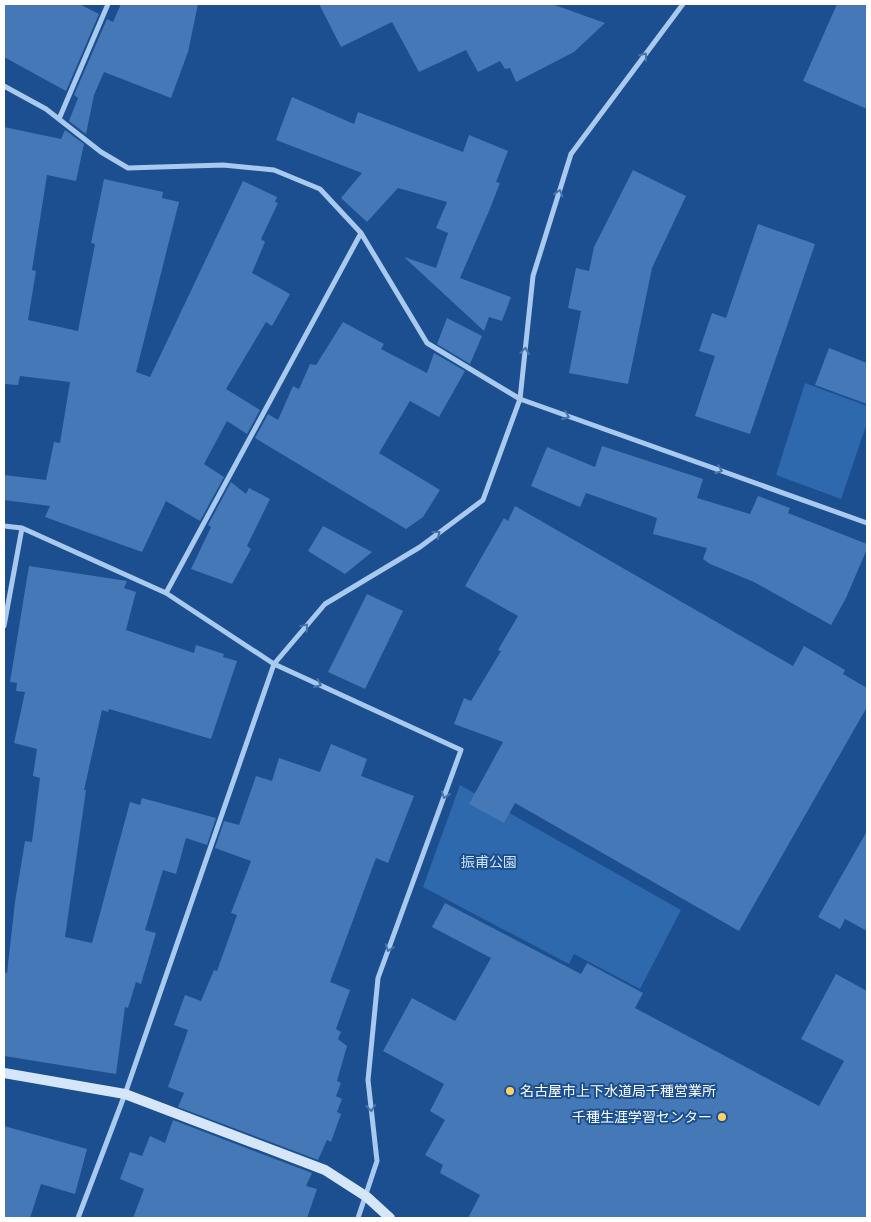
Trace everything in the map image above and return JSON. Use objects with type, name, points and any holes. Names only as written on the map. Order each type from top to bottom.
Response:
[{"type":"street","points":[[59,119],[108,4]]},
{"type":"street","points":[[78,1218],[125,1094],[274,664],[325,604],[420,547],[483,500],[520,399],[533,276],[571,154],[683,4]]},
{"type":"street","points":[[4,86],[59,119],[101,152],[128,168],[223,165],[274,170],[320,189],[361,233],[427,342],[520,399],[867,523]]},
{"type":"street","points":[[166,593],[361,233]]},
{"type":"street","points":[[4,526],[22,528],[166,593],[274,664],[461,750],[378,978],[368,1080],[377,1161],[367,1197],[358,1218]]},
{"type":"street","points":[[4,626],[22,528]]},
{"type":"street","points":[[4,1073],[125,1094],[325,1170],[367,1197],[390,1218]]},
{"type":"green space","points":[[805,383],[867,406],[867,423],[841,499],[776,475]]},
{"type":"green space","name":"振甫公園","points":[[460,785],[681,910],[640,989],[574,954],[569,964],[423,887]]},
{"type":"building","points":[[4,4],[79,4],[99,14],[66,91],[4,57]]},
{"type":"building","points":[[121,4],[198,4],[188,52],[171,98],[104,72],[94,95],[86,134],[69,121],[78,98],[74,95],[107,19],[113,22]]},
{"type":"building","points":[[319,4],[552,4],[605,23],[574,52],[516,82],[510,68],[505,69],[500,61],[478,72],[466,50],[419,72],[392,22],[341,47]]},
{"type":"building","points":[[837,4],[867,4],[867,109],[803,81]]},
{"type":"building","points":[[292,97],[354,124],[358,112],[463,152],[469,135],[508,151],[496,182],[500,183],[460,278],[511,297],[502,321],[489,317],[484,331],[404,257],[436,268],[448,233],[436,228],[447,202],[398,188],[367,222],[341,198],[362,173],[276,140]]},
{"type":"building","points":[[4,127],[61,139],[65,130],[84,144],[76,181],[47,175],[32,270],[36,271],[28,320],[78,331],[95,244],[91,243],[104,179],[163,192],[162,198],[179,202],[136,372],[150,377],[243,181],[277,197],[275,202],[278,203],[261,239],[265,242],[252,273],[290,294],[272,326],[266,322],[226,389],[260,410],[247,434],[227,421],[204,464],[224,477],[200,521],[166,501],[142,552],[45,517],[50,506],[4,500],[4,475],[46,480],[54,442],[60,443],[70,382],[20,376],[18,385],[4,384]]},
{"type":"building","points":[[633,170],[686,196],[652,268],[628,384],[569,373],[581,311],[568,308],[576,268],[589,271],[594,247]]},
{"type":"building","points":[[758,224],[815,244],[750,434],[695,416],[715,356],[699,351],[712,313],[726,318]]},
{"type":"building","points":[[447,318],[482,336],[470,364],[437,344]]},
{"type":"building","points":[[343,322],[384,344],[381,349],[427,373],[434,353],[465,371],[439,417],[410,401],[379,453],[440,490],[423,517],[406,529],[255,438],[268,414],[278,420],[293,386],[299,389],[310,364],[316,365]]},
{"type":"building","points":[[829,348],[867,363],[867,404],[815,385]]},
{"type":"building","points":[[602,446],[703,479],[697,498],[750,514],[758,496],[790,508],[788,513],[867,544],[867,549],[846,598],[831,625],[754,582],[710,564],[703,559],[707,548],[653,534],[657,518],[586,493],[580,507],[531,486],[547,447],[595,467]]},
{"type":"building","points":[[231,482],[246,494],[249,488],[270,499],[247,546],[251,549],[232,584],[191,569],[211,527],[208,525]]},
{"type":"building","points":[[515,506],[793,666],[804,646],[845,670],[843,674],[867,688],[867,707],[739,931],[515,803],[504,823],[469,804],[503,742],[454,724],[464,698],[471,701],[501,651],[498,650],[518,616],[465,586],[504,518],[508,521]]},
{"type":"building","points":[[323,526],[372,552],[345,574],[308,551]]},
{"type":"building","points":[[29,566],[127,581],[124,588],[136,592],[126,630],[194,653],[196,645],[224,654],[223,657],[237,661],[211,739],[109,709],[108,712],[102,710],[84,790],[86,790],[65,937],[92,943],[130,802],[140,805],[142,798],[216,818],[207,845],[186,838],[176,874],[163,870],[145,930],[156,933],[141,984],[136,982],[128,1008],[125,1007],[116,1074],[4,1056],[4,972],[7,973],[15,902],[25,841],[32,842],[40,778],[33,776],[37,749],[14,743],[25,692],[16,691],[17,683],[10,682]]},
{"type":"building","points":[[367,594],[403,611],[365,689],[328,672]]},
{"type":"building","points":[[331,744],[367,759],[361,776],[414,796],[388,863],[376,858],[330,982],[350,990],[336,1029],[341,1032],[338,1039],[347,1046],[337,1081],[341,1083],[336,1096],[342,1099],[337,1112],[341,1114],[331,1142],[327,1140],[318,1160],[178,1107],[184,1093],[168,1087],[188,1030],[174,1025],[185,995],[201,1001],[214,970],[217,971],[237,915],[231,913],[251,861],[215,848],[224,821],[239,825],[256,776],[272,781],[279,758],[320,772]]},
{"type":"building","points":[[867,831],[867,931],[845,919],[840,929],[818,917]]},
{"type":"building","points":[[445,903],[581,974],[587,963],[643,993],[635,1008],[819,1106],[844,1061],[801,1039],[836,974],[867,991],[867,1218],[468,1218],[480,1195],[440,1173],[443,1165],[425,1155],[445,1120],[430,1111],[444,1084],[383,1051],[412,998],[455,1021],[491,958],[432,927]]},
{"type":"building","points":[[173,1120],[312,1173],[306,1186],[317,1189],[307,1218],[133,1218],[144,1189],[120,1179],[130,1152],[142,1156],[150,1136],[165,1143]]},
{"type":"building","points":[[4,1126],[87,1149],[75,1194],[41,1184],[30,1218],[4,1218]]},
{"type":"place","name":"名古屋市上下水道局千種営業所","points":[[510,1091]]},
{"type":"place","name":"千種生涯学習センター","points":[[722,1117]]}]
